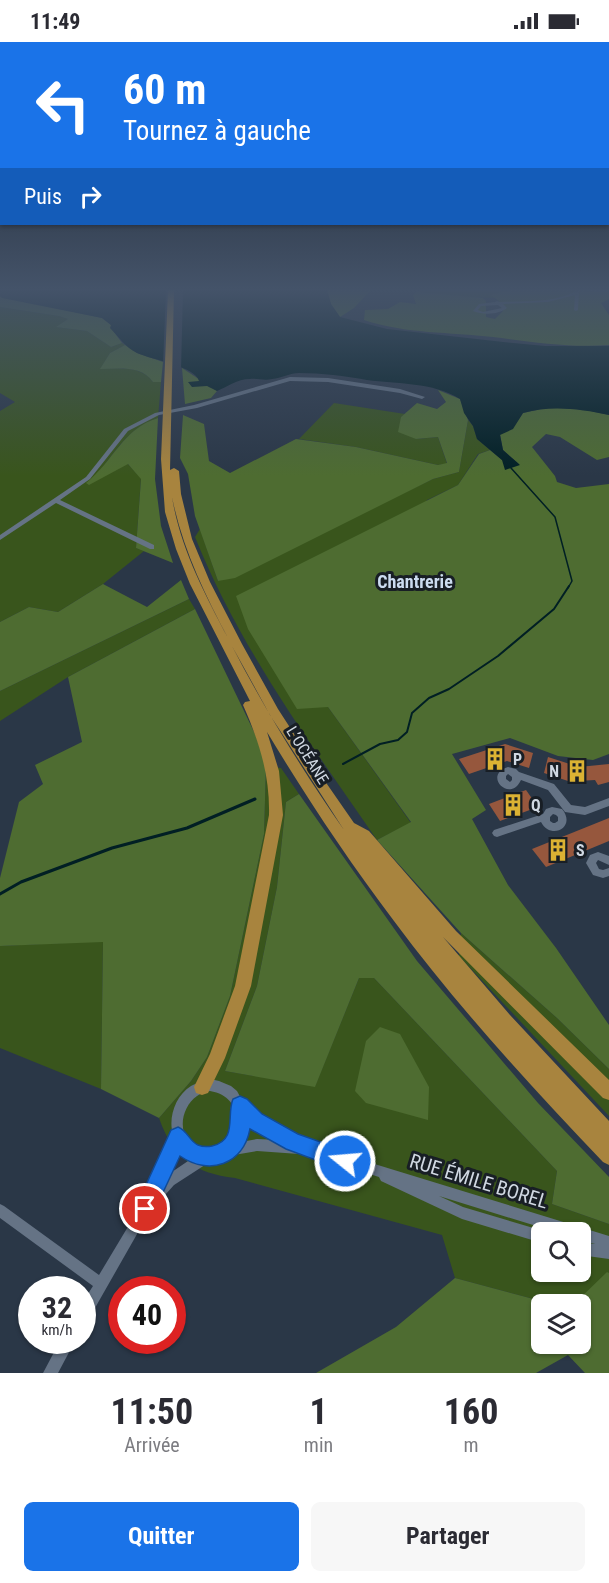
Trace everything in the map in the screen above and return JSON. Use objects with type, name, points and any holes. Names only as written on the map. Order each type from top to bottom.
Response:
[{"type":"highway","name":"L’OCÉANE","points":[[171,352],[170,433],[178,506],[202,577],[271,708],[346,825],[399,896],[465,977],[609,1134]]},
{"type":"highway","name":"L’OCÉANE","points":[[175,352],[167,490],[178,541],[203,599],[246,685],[316,801],[399,916],[495,1031],[609,1156]]},
{"type":"highway","points":[[202,1087],[218,1058],[243,986],[276,815],[277,797],[273,762],[246,699],[246,685]]},
{"type":"highway","points":[[346,825],[364,835],[443,928],[609,1092]]},
{"type":"street","points":[[0,538],[88,478],[126,430],[157,414],[195,407],[290,380],[328,380],[400,391],[422,397]]},
{"type":"street","points":[[56,500],[152,547]]},
{"type":"street","points":[[497,833],[544,817],[548,824],[557,827],[563,823],[565,812],[551,787],[517,775]]},
{"type":"street","points":[[565,812],[585,811],[609,802]]},
{"type":"street","points":[[609,861],[598,856],[593,858],[591,863],[596,872],[603,874],[609,872]]},
{"type":"street","points":[[216,1085],[225,1088],[234,1095],[240,1106],[241,1129],[228,1150],[217,1156],[205,1157],[190,1152],[178,1137],[176,1123],[180,1107],[189,1094],[202,1087],[216,1085]]},
{"type":"street","name":"RUE ÉMILE BOREL","points":[[240,1106],[263,1126],[304,1148],[544,1222]]},
{"type":"street","points":[[96,1293],[145,1209],[178,1137]]},
{"type":"street","name":"RUE ÉMILE BOREL","points":[[228,1150],[257,1145],[304,1148]]},
{"type":"street","points":[[145,1209],[170,1181],[205,1157]]},
{"type":"street","name":"RUE ÉMILE BOREL","points":[[366,1167],[462,1214],[531,1235]]},
{"type":"street","points":[[0,1210],[101,1284]]},
{"type":"street","name":"RUE ÉMILE BOREL","points":[[591,1236],[609,1242]]},
{"type":"street","points":[[591,1250],[609,1254]]},
{"type":"street","points":[[50,1373],[61,1354]]},
{"type":"green space","points":[[0,352],[112,352],[101,368],[136,370],[153,382],[161,382],[158,418],[136,429],[127,437],[89,484],[127,463],[141,478],[136,548],[144,551],[103,584],[58,612],[29,607],[0,622],[0,411],[15,402],[0,393]]},
{"type":"green space","points":[[136,352],[163,362],[161,382],[153,382],[136,370],[100,369],[110,353]]},
{"type":"green space","points":[[182,368],[217,391],[211,398],[185,404]]},
{"type":"green space","points":[[438,390],[460,399],[468,420],[459,472],[433,479],[235,578],[218,581],[195,516],[188,474],[180,458],[183,415],[204,424],[209,461],[230,473],[296,439],[356,447],[438,465],[447,463],[438,437],[416,439],[398,432],[401,417],[417,403],[437,409],[446,402]]},
{"type":"green space","points":[[334,403],[405,414],[401,417],[416,439],[438,437],[447,464],[438,465],[356,447],[299,439]]},
{"type":"green space","points":[[551,407],[586,410],[609,415],[609,457],[597,460],[560,437],[546,434],[532,447],[555,476],[557,482],[576,488],[609,484],[609,754],[593,760],[558,756],[510,738],[452,754],[486,810],[472,819],[508,885],[556,948],[609,1025],[609,1069],[557,1018],[461,933],[377,840],[411,822],[328,707],[297,709],[248,629],[236,596],[458,485],[479,454],[490,450],[502,460],[519,464],[503,450],[500,434],[517,422],[523,413]]},
{"type":"green space","points":[[158,418],[155,479],[161,526],[173,563],[136,548],[141,479],[128,464],[89,485],[86,483],[127,437],[136,429]]},
{"type":"green space","points":[[468,420],[473,426],[477,439],[490,450],[478,454],[458,485],[427,500],[328,707],[411,823],[377,840],[254,656],[213,578],[195,537],[200,529],[218,581],[433,479],[459,472]]},
{"type":"green space","points":[[181,580],[189,599],[0,691],[0,622],[29,607],[58,612],[103,584],[147,607]]},
{"type":"green space","points":[[189,599],[195,609],[68,677],[0,721],[0,691]]},
{"type":"green space","points":[[195,609],[256,736],[266,766],[264,834],[230,996],[207,1057],[191,1081],[159,1118],[101,1089],[103,942],[0,946],[0,878],[19,802],[43,784],[35,765],[82,742],[68,677]]},
{"type":"green space","points":[[266,766],[281,768],[299,794],[286,802],[277,887],[257,986],[225,1071],[315,1086],[359,978],[374,978],[557,1171],[552,1204],[609,1224],[609,1273],[585,1294],[531,1294],[531,1298],[455,1278],[442,1235],[221,1176],[187,1161],[171,1144],[159,1118],[191,1081],[207,1057],[230,996],[264,834]]},
{"type":"green space","points":[[299,794],[417,961],[538,1103],[609,1177],[609,1224],[552,1204],[557,1171],[374,978],[359,978],[315,1087],[225,1071],[257,986],[277,887],[286,802]]},
{"type":"green space","points":[[461,933],[557,1018],[609,1069],[609,1116],[459,956]]},
{"type":"green space","points":[[103,941],[101,1089],[0,1048],[0,946]]},
{"type":"green space","points":[[380,1027],[400,1034],[429,1087],[428,1120],[366,1103],[355,1091],[366,1041]]},
{"type":"green space","points":[[607,1272],[609,1273],[609,1373],[585,1373],[568,1355],[536,1373],[316,1373],[396,1327],[455,1278],[531,1298],[531,1354],[591,1354],[591,1294],[584,1294]]},
{"type":"shaded area","points":[[135,352],[609,352],[609,415],[566,409],[544,409],[523,413],[513,429],[500,435],[503,450],[520,465],[505,470],[502,460],[477,439],[460,399],[438,389],[333,375],[299,373],[269,380],[241,380],[217,391],[207,386],[192,387],[188,382],[199,381],[190,371]]},
{"type":"pier","points":[[164,352],[181,352],[181,371],[163,365]]},
{"type":"building","name":"P","points":[[505,744],[533,753],[529,768],[507,761],[469,774],[459,759]]},
{"type":"building","name":"N","points":[[548,757],[579,767],[609,764],[609,782],[598,785],[595,780],[578,781],[577,784],[544,773]]},
{"type":"building","name":"Q","points":[[526,790],[538,807],[500,821],[489,804]]},
{"type":"building","points":[[609,818],[609,841],[546,867],[532,849]]},
{"type":"waterway","points":[[511,468],[555,517],[572,581],[568,588]]},
{"type":"waterway","points":[[343,764],[380,744],[398,740],[407,732],[412,713],[429,698],[449,689],[498,656],[554,609],[569,586]]},
{"type":"waterway","points":[[0,894],[21,882],[112,848],[187,828],[255,799]]},
{"type":"place","name":"P","points":[[495,759]]},
{"type":"place","name":"N","points":[[577,771]]},
{"type":"place","name":"Q","points":[[513,805]]},
{"type":"place","name":"S","points":[[558,850]]},
{"type":"district","name":"Chantrerie","points":[[415,582]]},
{"type":"route","points":[[145,1209],[165,1170],[178,1137],[186,1149],[200,1157],[221,1154],[230,1148],[241,1129],[240,1106],[255,1121],[304,1148],[345,1161]]}]
